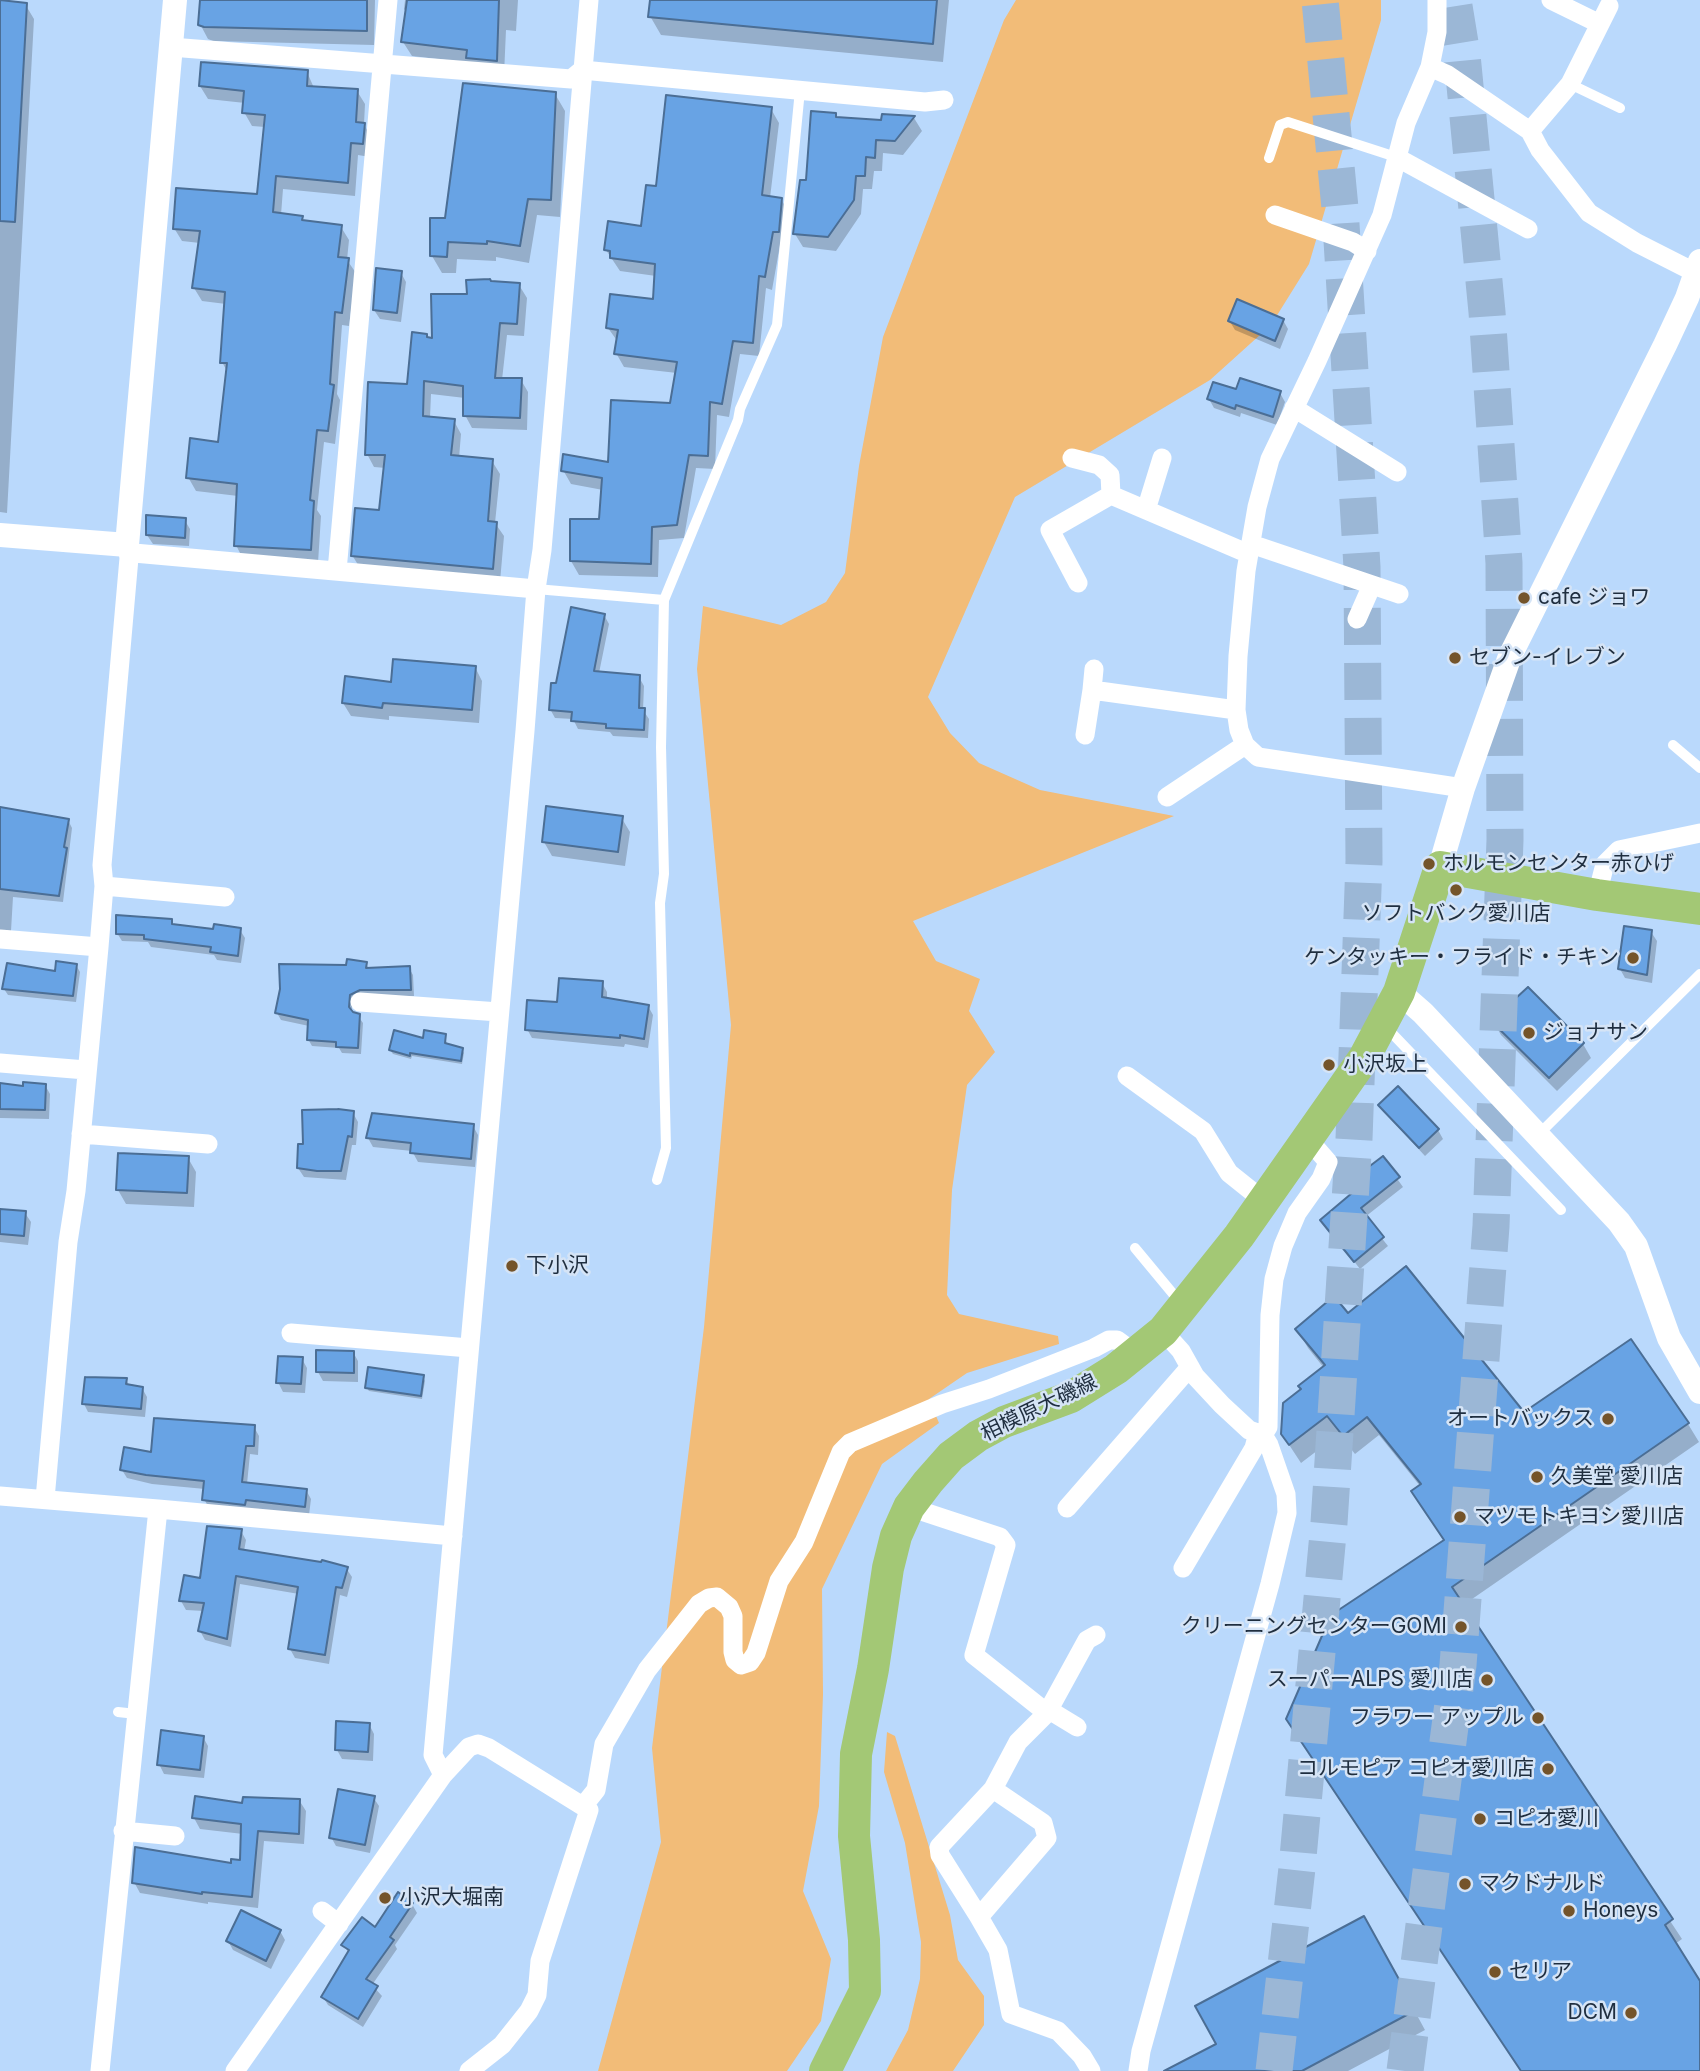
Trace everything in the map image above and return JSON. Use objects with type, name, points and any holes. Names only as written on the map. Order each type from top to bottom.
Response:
[{"type":"main road","points":[[1440,867],[1597,895],[1700,909]]},
{"type":"main road","name":"相模原大磯線","points":[[825,2071],[864,1992],[864,1940],[854,1836],[856,1754],[873,1669],[888,1568],[896,1536],[909,1507],[951,1456],[978,1436],[1003,1422],[1071,1397],[1116,1369],[1163,1331],[1264,1201],[1364,1058],[1399,992],[1440,867]]},
{"type":"street","points":[[45,1499],[68,1242],[99,947],[104,886],[102,865],[129,558],[127,545],[175,0]]},
{"type":"street","points":[[337,571],[388,0]]},
{"type":"street","points":[[443,1775],[433,1755],[589,0]]},
{"type":"street","points":[[1437,0],[1437,32],[1430,67],[1406,123],[1382,215],[1270,459],[1256,507],[1238,656],[1236,710],[1245,746],[1258,757],[1283,763],[1463,788]]},
{"type":"street","points":[[1550,0],[1600,24]]},
{"type":"street","points":[[1530,131],[1570,84],[1609,6]]},
{"type":"street","points":[[171,47],[571,79],[582,70],[925,102],[944,100]]},
{"type":"street","points":[[1430,67],[1448,75],[1530,131],[1540,150],[1589,213],[1637,243],[1699,270],[1665,345],[1510,656],[1463,788],[1440,867]]},
{"type":"street","points":[[1395,157],[1528,229]]},
{"type":"street","points":[[1275,215],[1353,242],[1367,251]]},
{"type":"street","points":[[1294,408],[1397,472]]},
{"type":"street","points":[[1072,458],[1099,465],[1111,475],[1111,495]]},
{"type":"street","points":[[1146,509],[1162,458]]},
{"type":"street","points":[[1078,583],[1045,523],[1111,495],[1250,550],[1260,547],[1399,594]]},
{"type":"street","points":[[0,535],[127,545],[134,552],[536,589]]},
{"type":"street","points":[[1357,619],[1372,585]]},
{"type":"street","points":[[1085,735],[1094,669]]},
{"type":"street","points":[[1093,690],[1236,710]]},
{"type":"street","points":[[1167,797],[1245,746]]},
{"type":"street","points":[[1597,895],[1605,864],[1619,850],[1700,833]]},
{"type":"street","points":[[104,886],[225,897]]},
{"type":"street","points":[[0,939],[99,947]]},
{"type":"street","points":[[1399,992],[1423,1013],[1619,1222],[1636,1246],[1669,1338],[1700,1392]]},
{"type":"street","points":[[372,1009],[499,1012]]},
{"type":"street","points":[[0,1063],[86,1070]]},
{"type":"street","points":[[1127,1076],[1203,1131],[1229,1174],[1264,1201]]},
{"type":"street","points":[[81,1134],[208,1144]]},
{"type":"street","points":[[1183,1568],[1261,1434],[1268,1427],[1273,1279],[1297,1213],[1321,1179],[1328,1162],[1308,1139]]},
{"type":"street","points":[[1138,2071],[1287,1513],[1286,1494],[1269,1445],[1261,1434],[1249,1430],[1222,1405],[1195,1376],[1181,1351],[1163,1331]]},
{"type":"street","points":[[291,1333],[371,1348],[469,1348]]},
{"type":"street","points":[[584,1805],[596,1790],[604,1744],[647,1670],[699,1604],[717,1597],[729,1607],[733,1616],[735,1660],[741,1665],[750,1662],[756,1653],[779,1581],[804,1542],[841,1452],[850,1443],[942,1404],[989,1389],[1109,1340],[1117,1340],[1136,1354]]},
{"type":"street","points":[[1067,1508],[1099,1485],[1190,1367]]},
{"type":"street","points":[[0,1496],[453,1536]]},
{"type":"street","points":[[909,1507],[1000,1537],[1006,1545],[977,1613],[974,1655],[1047,1713],[1054,1713],[1077,1727]]},
{"type":"street","points":[[100,2071],[123,1831],[127,1713],[158,1509]]},
{"type":"street","points":[[1082,2067],[1058,2031],[1011,2014],[998,1950],[940,1855],[939,1847],[993,1789],[1018,1742],[1047,1713],[1087,1640],[1096,1635]]},
{"type":"street","points":[[235,2071],[443,1775],[469,1747],[478,1744],[489,1748],[589,1810],[540,1961],[537,1995],[529,2011],[502,2045],[469,2071]]},
{"type":"street","points":[[979,1917],[1047,1838],[1043,1822],[993,1789]]},
{"type":"street","points":[[123,1831],[175,1836]]},
{"type":"street","points":[[322,1910],[339,1924]]},
{"type":"lane","points":[[1570,84],[1619,108]]},
{"type":"lane","points":[[657,1180],[666,1148],[660,902],[664,874],[664,600],[777,325],[800,90]]},
{"type":"lane","points":[[1269,158],[1280,125],[1288,122],[1395,157]]},
{"type":"lane","points":[[536,589],[664,600]]},
{"type":"lane","points":[[1673,745],[1700,768]]},
{"type":"lane","points":[[1538,1134],[1700,974]]},
{"type":"lane","points":[[1382,1023],[1561,1210]]},
{"type":"lane","points":[[1135,1248],[1174,1295],[1185,1303]]},
{"type":"shaded area","points":[[1016,0],[1381,0],[1381,20],[1309,264],[1271,325],[1210,380],[1015,497],[928,697],[950,733],[979,763],[1040,790],[1174,816],[913,921],[936,961],[980,979],[969,1011],[995,1052],[967,1085],[952,1190],[947,1295],[959,1314],[1058,1336],[1059,1344],[967,1373],[929,1399],[939,1423],[882,1464],[822,1589],[823,1694],[819,1806],[803,1891],[831,1959],[821,2021],[787,2071],[598,2071],[661,1842],[652,1748],[704,1327],[731,1025],[697,669],[703,606],[781,625],[826,602],[845,573],[859,466],[883,337],[1004,20]]},
{"type":"shaded area","points":[[887,1732],[895,1736],[950,1915],[958,1960],[984,1996],[984,2025],[953,2071],[886,2071],[908,2030],[920,1979],[921,1942],[905,1843],[884,1772]]},
{"type":"building","points":[[0,0],[27,3],[15,222],[0,221]]},
{"type":"building","points":[[200,0],[367,0],[367,31],[204,27],[198,25]]},
{"type":"building","points":[[407,0],[499,0],[497,61],[466,58],[467,50],[401,42]]},
{"type":"building","points":[[650,0],[937,0],[933,44],[648,17]]},
{"type":"building","points":[[201,62],[308,70],[307,86],[358,89],[356,122],[365,123],[363,144],[351,143],[348,183],[276,176],[273,212],[303,216],[302,220],[342,225],[338,257],[349,258],[342,313],[335,312],[330,384],[334,385],[328,431],[317,430],[310,500],[314,501],[311,550],[234,546],[237,484],[186,478],[190,438],[218,442],[227,363],[220,363],[225,292],[192,288],[200,231],[173,229],[176,188],[257,194],[265,115],[242,113],[244,91],[199,86]]},
{"type":"building","points":[[463,83],[556,92],[551,200],[528,199],[520,246],[487,241],[487,244],[448,242],[447,257],[430,256],[430,218],[445,218]]},
{"type":"building","points":[[666,95],[772,107],[762,195],[782,198],[779,232],[773,232],[765,277],[759,276],[753,343],[733,341],[722,404],[710,402],[708,456],[689,455],[677,525],[652,527],[651,564],[570,561],[570,519],[599,519],[602,478],[561,471],[563,454],[608,462],[611,400],[670,403],[677,362],[614,354],[618,330],[606,328],[610,294],[653,299],[655,264],[610,258],[610,251],[604,250],[608,221],[641,226],[646,185],[656,186]]},
{"type":"building","points":[[811,111],[836,113],[836,117],[881,120],[882,114],[915,116],[895,141],[876,140],[875,158],[866,157],[865,176],[856,176],[854,200],[828,237],[793,234],[800,180],[806,180]]},
{"type":"building","points":[[376,268],[402,271],[397,313],[373,310]]},
{"type":"building","points":[[490,279],[520,283],[517,324],[500,323],[495,378],[522,378],[520,418],[463,416],[463,386],[424,381],[423,416],[455,419],[451,455],[493,459],[488,521],[497,522],[493,569],[351,556],[355,508],[379,510],[385,455],[365,455],[368,382],[407,384],[412,332],[427,334],[427,337],[432,338],[431,294],[467,294],[466,280]]},
{"type":"building","points":[[1237,299],[1284,319],[1275,341],[1228,321]]},
{"type":"building","points":[[1240,378],[1281,391],[1273,417],[1236,405],[1235,409],[1207,399],[1213,382],[1236,389]]},
{"type":"building","points":[[146,515],[186,518],[185,538],[146,535]]},
{"type":"building","points":[[571,607],[605,614],[594,671],[640,675],[639,708],[645,708],[644,730],[606,728],[606,724],[571,721],[572,712],[549,710],[551,683],[556,683]]},
{"type":"building","points":[[393,659],[476,666],[472,710],[383,703],[382,708],[342,703],[345,676],[391,682]]},
{"type":"building","points":[[546,806],[623,816],[618,852],[542,842]]},
{"type":"building","points":[[0,807],[69,819],[59,896],[0,889]]},
{"type":"building","points":[[116,915],[172,919],[172,924],[213,929],[214,924],[241,928],[238,956],[210,952],[211,947],[144,939],[144,935],[116,934]]},
{"type":"building","points":[[1624,926],[1652,930],[1647,975],[1618,969]]},
{"type":"building","points":[[347,959],[367,962],[366,968],[410,966],[411,990],[360,990],[350,995],[349,1007],[360,1014],[358,1048],[336,1047],[336,1042],[307,1040],[308,1020],[275,1013],[280,989],[279,964],[346,965]]},
{"type":"building","points":[[56,961],[77,964],[73,996],[2,989],[7,963],[55,971]]},
{"type":"building","points":[[559,978],[603,981],[602,997],[649,1005],[644,1039],[620,1035],[620,1038],[525,1030],[527,1000],[557,1002]]},
{"type":"building","points":[[1528,987],[1584,1043],[1549,1078],[1491,1021]]},
{"type":"building","points":[[394,1030],[423,1038],[424,1030],[446,1034],[445,1043],[463,1048],[461,1061],[410,1053],[410,1056],[389,1050]]},
{"type":"building","points":[[23,1082],[46,1084],[45,1110],[0,1109],[0,1083],[23,1086]]},
{"type":"building","points":[[1398,1086],[1439,1129],[1419,1148],[1378,1105]]},
{"type":"building","points":[[302,1110],[354,1111],[352,1137],[348,1136],[341,1171],[297,1168],[298,1144],[303,1144]]},
{"type":"building","points":[[372,1113],[474,1124],[471,1159],[410,1153],[411,1143],[366,1138]]},
{"type":"building","points":[[118,1153],[189,1156],[187,1193],[116,1190]]},
{"type":"building","points":[[1383,1156],[1400,1177],[1361,1208],[1384,1237],[1354,1262],[1320,1220],[1352,1193],[1348,1189],[1365,1176],[1362,1172]]},
{"type":"building","points":[[0,1209],[26,1211],[24,1236],[0,1234]]},
{"type":"building","points":[[1406,1266],[1524,1412],[1631,1339],[1689,1423],[1452,1587],[1673,1919],[1665,1925],[1700,1981],[1700,2071],[1521,2071],[1286,1719],[1331,1615],[1444,1540],[1411,1491],[1421,1484],[1367,1417],[1343,1436],[1327,1416],[1289,1445],[1281,1434],[1283,1403],[1301,1389],[1298,1386],[1325,1365],[1295,1329],[1334,1296],[1348,1313]]},
{"type":"building","points":[[316,1350],[354,1351],[354,1373],[316,1372]]},
{"type":"building","points":[[278,1356],[303,1357],[301,1384],[276,1383]]},
{"type":"building","points":[[368,1367],[424,1375],[421,1396],[365,1388]]},
{"type":"building","points":[[85,1377],[127,1378],[126,1384],[143,1387],[141,1409],[82,1404]]},
{"type":"building","points":[[154,1418],[255,1425],[254,1446],[246,1446],[242,1482],[307,1489],[305,1507],[246,1500],[245,1505],[202,1500],[204,1481],[120,1470],[124,1447],[151,1452]]},
{"type":"building","points":[[207,1526],[242,1529],[239,1549],[321,1562],[322,1560],[348,1567],[342,1588],[336,1587],[325,1655],[288,1649],[298,1587],[236,1576],[227,1639],[198,1631],[204,1603],[179,1601],[184,1575],[200,1578]]},
{"type":"building","points":[[336,1721],[370,1723],[368,1752],[335,1750]]},
{"type":"building","points":[[161,1730],[204,1736],[200,1770],[157,1765]]},
{"type":"building","points":[[338,1789],[375,1796],[365,1845],[329,1838]]},
{"type":"building","points":[[195,1796],[242,1803],[243,1797],[300,1799],[299,1834],[258,1831],[252,1897],[202,1894],[132,1883],[135,1847],[231,1863],[231,1859],[240,1860],[241,1824],[192,1818]]},
{"type":"building","points":[[398,1892],[413,1903],[390,1937],[394,1940],[366,1979],[378,1986],[358,2019],[321,1997],[349,1950],[341,1945],[362,1917],[375,1927]]},
{"type":"building","points":[[241,1910],[281,1930],[266,1961],[226,1941]]},
{"type":"building","points":[[1364,1916],[1416,2010],[1302,2071],[1164,2071],[1216,2044],[1195,2006]]},
{"type":"tunnel","points":[[1274,2071],[1297,1868],[1329,1523],[1354,1139],[1364,861],[1362,567],[1340,208],[1320,0]]},
{"type":"tunnel","points":[[1405,2071],[1458,1665],[1491,1226],[1505,840],[1504,563],[1487,312],[1462,55],[1453,0]]},
{"type":"place","name":"cafe ジョワ","points":[[1524,598]]},
{"type":"place","name":"セブン-イレブン","points":[[1455,658]]},
{"type":"place","name":"ホルモンセンター赤ひげ","points":[[1429,864]]},
{"type":"place","name":"ソフトバンク愛川店","points":[[1456,890]]},
{"type":"place","name":"ケンタッキー・フライド・チキン","points":[[1633,958]]},
{"type":"place","name":"ジョナサン","points":[[1529,1033]]},
{"type":"place","name":"小沢坂上","points":[[1329,1065]]},
{"type":"place","name":"下小沢","points":[[512,1266]]},
{"type":"place","name":"オートバックス","points":[[1608,1419]]},
{"type":"place","name":"久美堂 愛川店","points":[[1537,1477]]},
{"type":"place","name":"マツモトキヨシ愛川店","points":[[1460,1517]]},
{"type":"place","name":"クリーニングセンターGOMI","points":[[1461,1627]]},
{"type":"place","name":"スーパーALPS 愛川店","points":[[1487,1680]]},
{"type":"place","name":"フラワー アップル","points":[[1538,1718]]},
{"type":"place","name":"コルモピア コピオ愛川店","points":[[1548,1769]]},
{"type":"place","name":"コピオ愛川","points":[[1480,1819]]},
{"type":"place","name":"マクドナルド","points":[[1465,1884]]},
{"type":"place","name":"小沢大堀南","points":[[385,1898]]},
{"type":"place","name":"Honeys","points":[[1569,1911]]},
{"type":"place","name":"セリア","points":[[1495,1972]]},
{"type":"place","name":"DCM","points":[[1631,2013]]}]
